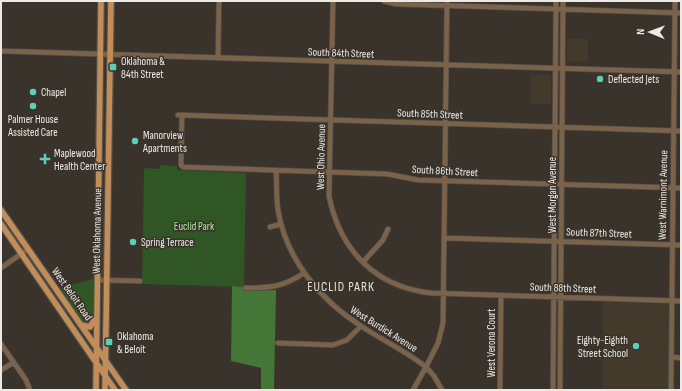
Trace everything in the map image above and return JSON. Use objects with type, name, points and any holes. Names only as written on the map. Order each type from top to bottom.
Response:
[{"type":"main road","name":"West Oklahoma Avenue","points":[[96,390],[101,1]]},
{"type":"main road","name":"West Oklahoma Avenue","points":[[105,390],[111,1]]},
{"type":"main road","name":"West Beloit Road","points":[[1,210],[126,390]]},
{"type":"main road","name":"West Beloit Road","points":[[1,224],[115,390]]},
{"type":"main road","points":[[81,325],[88,327],[92,326],[97,313]]},
{"type":"street","points":[[218,57],[219,1]]},
{"type":"street","name":"West Ohio Avenue","points":[[333,1],[329,196],[334,217],[344,239],[363,262],[385,279],[406,289],[444,294]]},
{"type":"street","name":"West Morgan Avenue","points":[[554,390],[556,1]]},
{"type":"street","name":"West Morgan Avenue","points":[[560,390],[563,1]]},
{"type":"street","name":"West Warnimont Avenue","points":[[672,390],[672,188],[675,1]]},
{"type":"street","points":[[388,2],[447,3],[556,9],[681,13]]},
{"type":"street","points":[[413,390],[440,337],[443,323],[447,3]]},
{"type":"street","name":"South 84th Street","points":[[1,51],[681,72]]},
{"type":"street","name":"South 85th Street","points":[[183,167],[181,165],[180,115],[681,132]]},
{"type":"street","name":"South 86th Street","points":[[183,167],[387,174],[418,180],[681,188]]},
{"type":"street","name":"West Burdick Avenue","points":[[276,170],[277,198],[282,224],[291,249],[304,273],[326,300],[361,326],[426,367]]},
{"type":"street","points":[[270,226],[282,224]]},
{"type":"street","points":[[363,262],[383,240],[388,229]]},
{"type":"street","name":"South 87th Street","points":[[444,238],[681,245]]},
{"type":"street","points":[[1,268],[28,249]]},
{"type":"street","points":[[245,288],[276,287],[291,281],[304,273]]},
{"type":"street","points":[[98,280],[140,281]]},
{"type":"street","name":"South 88th Street","points":[[444,294],[681,301]]},
{"type":"street","name":"West Verona Court","points":[[500,390],[501,296]]},
{"type":"street","points":[[278,343],[333,345],[347,340],[361,326]]},
{"type":"street","points":[[1,344],[26,380],[30,390]]},
{"type":"street","points":[[672,357],[681,358]]},
{"type":"street","points":[[1,370],[13,363]]},
{"type":"street","points":[[426,367],[434,376],[442,390]]},
{"type":"street","points":[[554,377],[560,377]]},
{"type":"shaded area","points":[[567,39],[588,39],[588,61],[567,61]]},
{"type":"shaded area","points":[[531,75],[551,75],[551,104],[531,104]]},
{"type":"shaded area","name":"Eighty-Eighth Street School","points":[[603,302],[668,304],[668,390],[603,390]]},
{"type":"green space","name":"Euclid Park","points":[[160,165],[177,166],[177,170],[246,173],[244,287],[142,284],[144,168],[160,169]]},
{"type":"green space","points":[[93,279],[93,320],[90,324],[83,323],[59,288]]},
{"type":"green space","points":[[232,286],[244,287],[244,291],[276,290],[274,390],[261,390],[261,368],[231,361]]},
{"type":"place","name":"Oklahoma & 84th Street","points":[[113,67]]},
{"type":"place","name":"Deflected Jets","points":[[600,79]]},
{"type":"place","name":"Chapel","points":[[33,92]]},
{"type":"place","name":"Palmer House Assisted Care","points":[[33,106]]},
{"type":"place","name":"Manorview Apartments","points":[[135,141]]},
{"type":"place","name":"Maplewood Health Center","points":[[45,159]]},
{"type":"place","name":"Spring Terrace","points":[[133,242]]},
{"type":"place","name":"Oklahoma & Beloit","points":[[109,342]]},
{"type":"place","name":"Eighty-Eighth Street School","points":[[636,346]]},
{"type":"district","name":"EUCLID PARK","points":[[341,287]]}]
